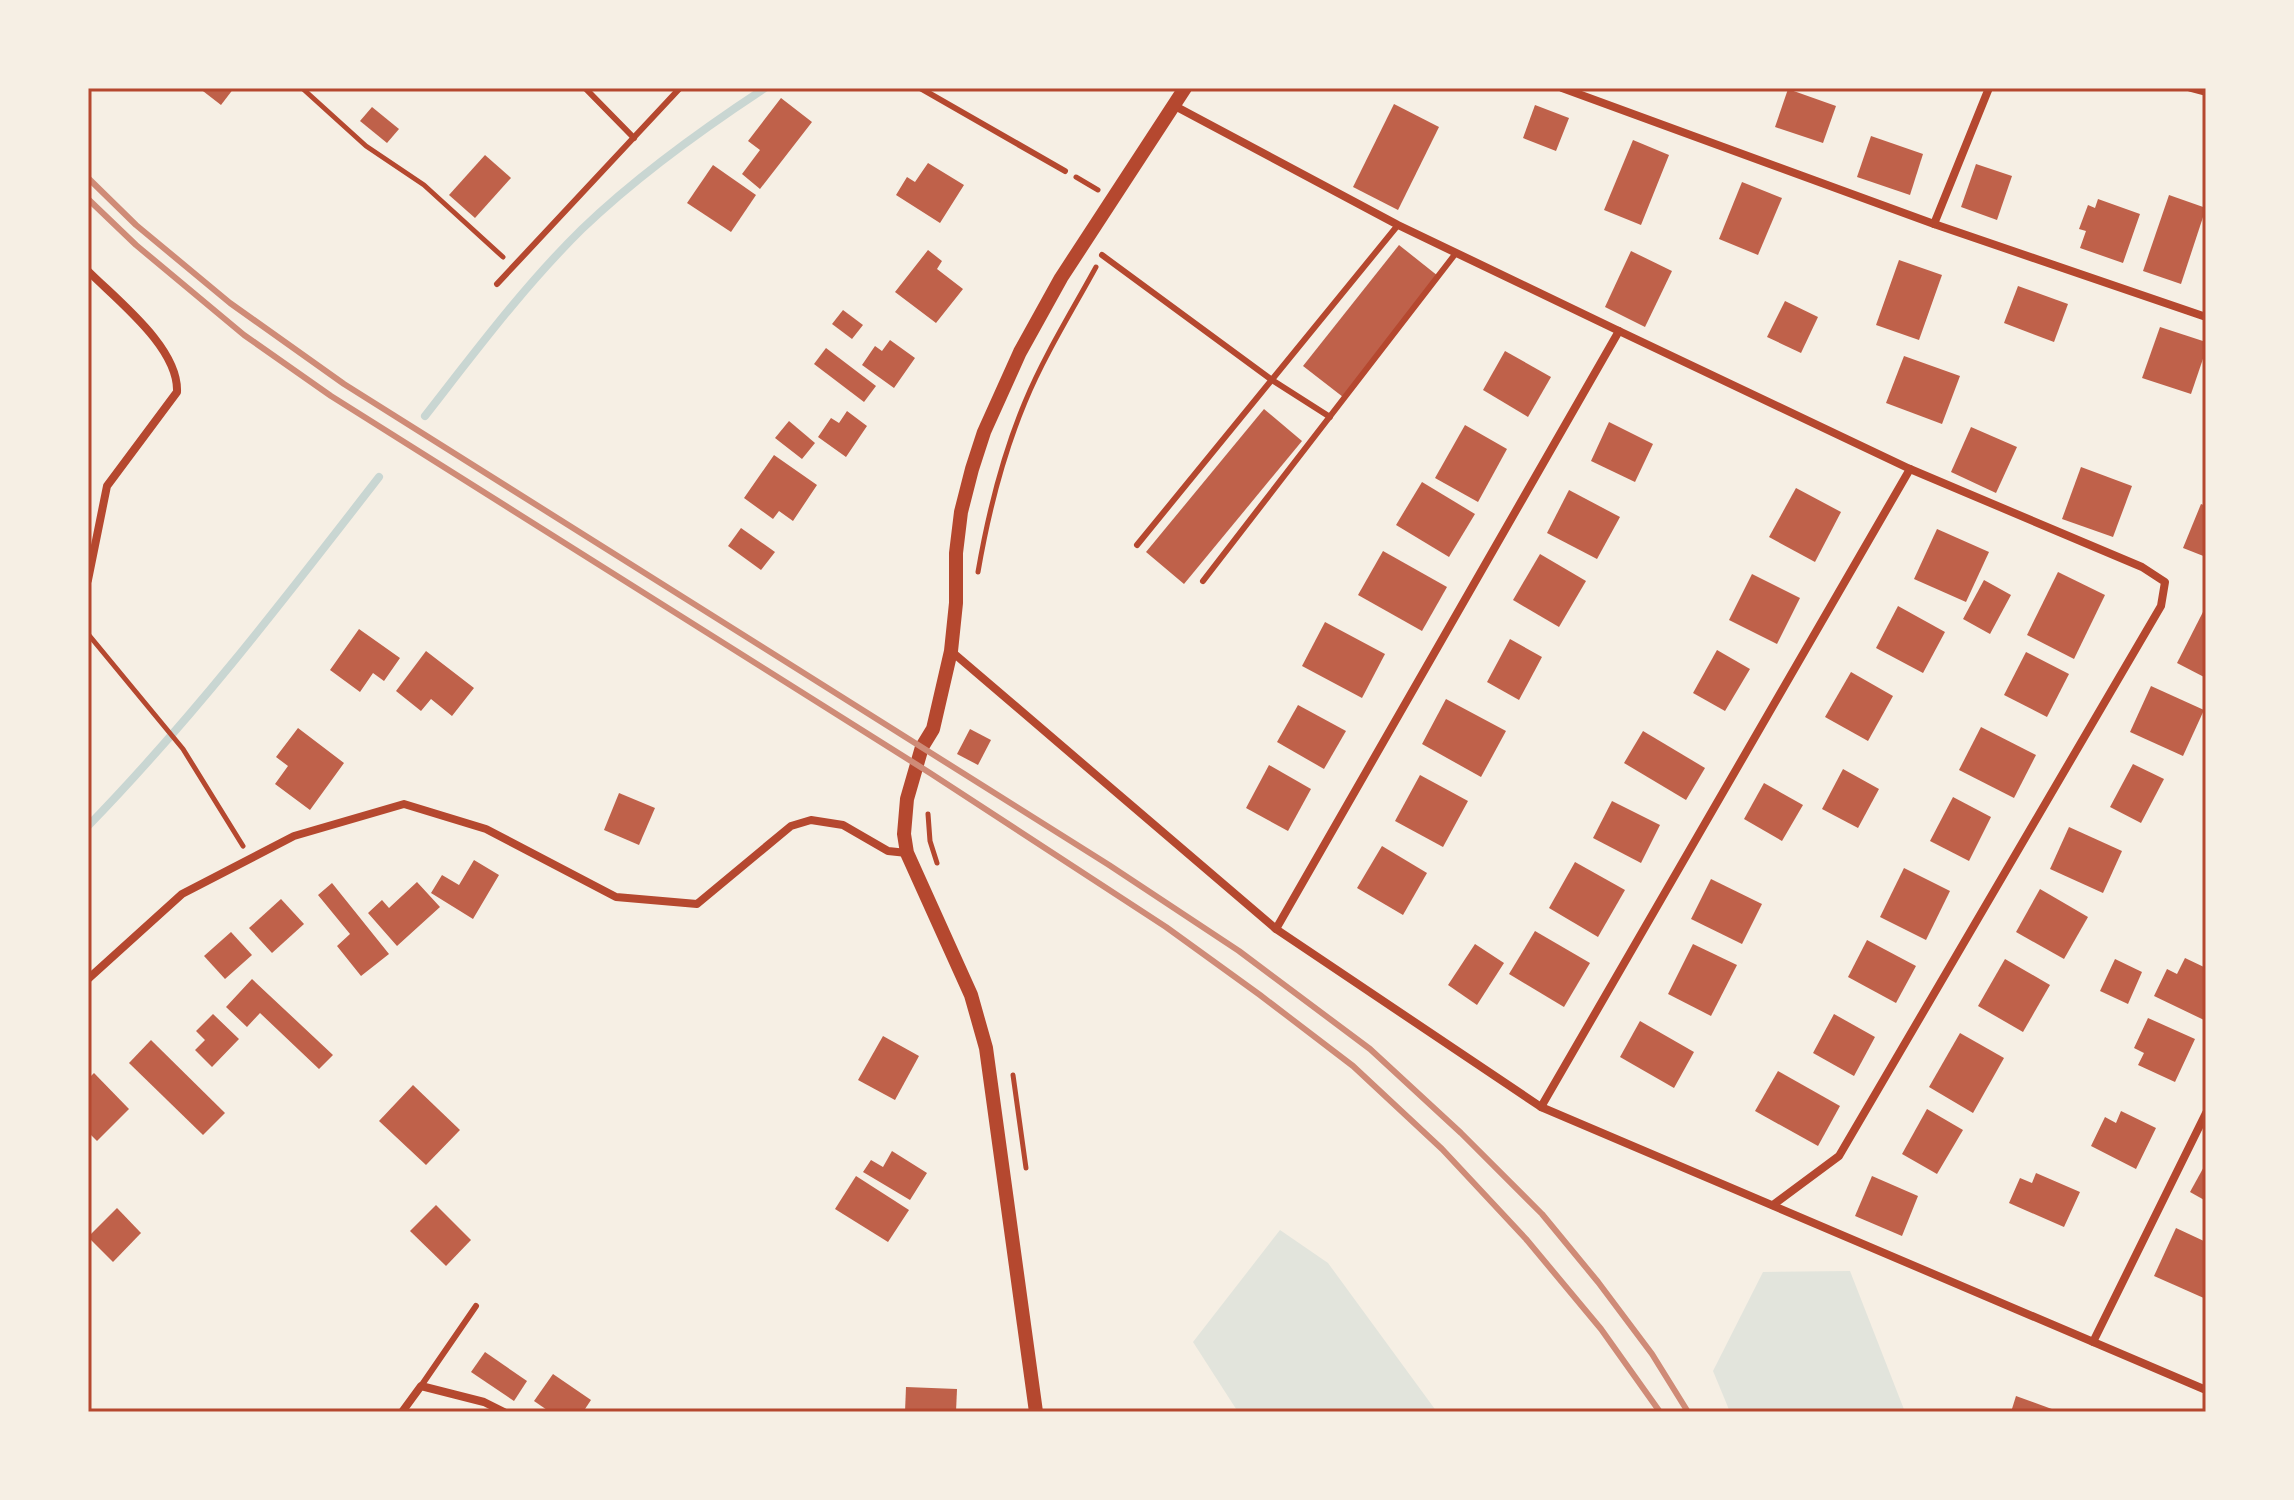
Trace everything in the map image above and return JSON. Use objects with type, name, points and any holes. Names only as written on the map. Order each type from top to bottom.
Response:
[{"type":"street","points":[[1036,1412],[986,1048],[971,995],[907,853],[904,834],[907,799],[922,747],[933,729],[951,651],[961,512],[984,432],[1020,352],[1061,278],[1185,88]]},
{"type":"street","points":[[1562,88],[1934,224],[2206,317]]},
{"type":"street","points":[[1934,224],[1989,88]]},
{"type":"street","points":[[2191,88],[2206,92]]},
{"type":"street","points":[[1173,105],[1456,253],[1910,469],[2142,567],[2165,582],[2161,606],[1839,1156],[1773,1205]]},
{"type":"street","points":[[88,271],[161,346],[178,377],[177,392],[107,486],[88,580]]},
{"type":"street","points":[[1276,929],[1619,331]]},
{"type":"street","points":[[1541,1107],[1910,469]]},
{"type":"street","points":[[951,651],[1276,929],[1541,1107],[2206,1390]]},
{"type":"street","points":[[88,979],[182,894],[294,836],[404,804],[486,829],[616,897],[697,904],[791,826],[811,820],[843,825],[888,851],[907,853]]},
{"type":"street","points":[[2093,1342],[2206,1113]]},
{"type":"street","points":[[402,1412],[421,1386],[484,1402],[504,1412]]},
{"type":"lane","points":[[585,88],[634,138]]},
{"type":"lane","points":[[497,284],[680,88]]},
{"type":"lane","points":[[920,88],[1065,171]]},
{"type":"lane","points":[[1137,545],[1398,225]]},
{"type":"lane","points":[[1203,581],[1456,253]]},
{"type":"lane","points":[[1102,255],[1272,380],[1330,417]]},
{"type":"lane","points":[[421,1386],[476,1306]]},
{"type":"path","points":[[302,88],[366,146],[424,185],[514,266]]},
{"type":"path","points":[[1065,171],[1099,189],[1093,197]]},
{"type":"path","points":[[88,634],[184,751],[251,858]]},
{"type":"shaded area","points":[[1280,1230],[1328,1263],[1437,1412],[1238,1412],[1193,1342]]},
{"type":"shaded area","points":[[1850,1271],[1905,1412],[1730,1412],[1713,1371],[1763,1272]]},
{"type":"building","points":[[199,88],[234,88],[221,105]]},
{"type":"building","points":[[1788,89],[1836,106],[1823,143],[1775,127]]},
{"type":"building","points":[[781,98],[812,122],[760,189],[742,174],[760,150],[748,141]]},
{"type":"building","points":[[1394,104],[1439,127],[1398,210],[1353,187]]},
{"type":"building","points":[[1535,105],[1569,118],[1556,151],[1523,138]]},
{"type":"building","points":[[372,107],[399,129],[387,143],[360,121]]},
{"type":"building","points":[[1871,136],[1923,154],[1910,195],[1857,177]]},
{"type":"building","points":[[1633,140],[1669,155],[1641,225],[1604,210]]},
{"type":"building","points":[[485,155],[511,178],[475,218],[449,195]]},
{"type":"building","points":[[928,163],[964,185],[940,223],[896,195],[907,177],[915,182]]},
{"type":"building","points":[[1976,164],[2012,176],[1997,220],[1961,207]]},
{"type":"building","points":[[713,165],[756,195],[731,232],[687,203]]},
{"type":"building","points":[[1742,182],[1782,198],[1758,255],[1719,239]]},
{"type":"building","points":[[2169,195],[2206,208],[2181,284],[2143,271]]},
{"type":"building","points":[[2098,199],[2140,214],[2123,263],[2080,248],[2086,231],[2079,229],[2088,205],[2095,208]]},
{"type":"building","points":[[1399,245],[1438,276],[1343,397],[1303,366]]},
{"type":"building","points":[[928,250],[942,261],[937,269],[963,289],[936,323],[895,292]]},
{"type":"building","points":[[1631,251],[1672,271],[1645,327],[1605,307]]},
{"type":"building","points":[[1899,260],[1942,275],[1919,340],[1876,325]]},
{"type":"building","points":[[2018,286],[2068,304],[2054,342],[2004,323]]},
{"type":"building","points":[[1785,301],[1818,317],[1801,353],[1767,337]]},
{"type":"building","points":[[843,310],[863,325],[852,339],[832,324]]},
{"type":"building","points":[[2160,327],[2206,342],[2191,394],[2142,378]]},
{"type":"building","points":[[890,340],[915,358],[894,388],[862,365],[875,346],[882,351]]},
{"type":"building","points":[[826,348],[876,386],[864,402],[814,364]]},
{"type":"building","points":[[1505,351],[1551,377],[1528,417],[1483,390]]},
{"type":"building","points":[[1904,356],[1960,376],[1942,424],[1886,403]]},
{"type":"building","points":[[1264,409],[1302,441],[1184,584],[1146,552]]},
{"type":"building","points":[[847,411],[867,426],[846,457],[818,437],[831,418],[839,423]]},
{"type":"building","points":[[789,421],[815,443],[802,459],[775,438]]},
{"type":"building","points":[[1609,422],[1653,444],[1635,482],[1591,461]]},
{"type":"building","points":[[1465,425],[1507,449],[1478,502],[1435,478]]},
{"type":"building","points":[[1971,427],[2017,447],[1996,493],[1951,472]]},
{"type":"building","points":[[774,455],[817,485],[793,521],[779,511],[773,519],[744,498]]},
{"type":"building","points":[[2081,467],[2132,486],[2113,537],[2062,519]]},
{"type":"building","points":[[1422,482],[1475,514],[1449,557],[1396,525]]},
{"type":"building","points":[[1796,488],[1841,512],[1815,562],[1769,537]]},
{"type":"building","points":[[1569,490],[1620,517],[1597,559],[1547,533]]},
{"type":"building","points":[[2201,504],[2206,506],[2206,557],[2183,548]]},
{"type":"building","points":[[741,528],[775,552],[761,570],[728,546]]},
{"type":"building","points":[[1937,529],[1989,552],[1966,602],[1914,579]]},
{"type":"building","points":[[1383,551],[1447,587],[1422,631],[1358,595]]},
{"type":"building","points":[[1540,554],[1586,581],[1559,627],[1513,600]]},
{"type":"building","points":[[2058,572],[2105,595],[2074,659],[2027,635]]},
{"type":"building","points":[[1752,574],[1800,598],[1777,644],[1729,620]]},
{"type":"building","points":[[1984,580],[2011,595],[1990,634],[1963,619]]},
{"type":"building","points":[[1898,606],[1945,632],[1923,673],[1876,648]]},
{"type":"building","points":[[2206,606],[2206,678],[2177,663]]},
{"type":"building","points":[[1325,622],[1385,654],[1362,698],[1302,666]]},
{"type":"building","points":[[359,629],[400,658],[384,681],[373,673],[360,692],[330,670]]},
{"type":"building","points":[[1510,639],[1542,657],[1519,700],[1487,682]]},
{"type":"building","points":[[1717,650],[1750,669],[1725,711],[1693,693]]},
{"type":"building","points":[[426,651],[474,688],[452,716],[431,699],[421,711],[396,691]]},
{"type":"building","points":[[2026,652],[2069,674],[2047,717],[2004,695]]},
{"type":"building","points":[[1851,672],[1893,696],[1868,741],[1825,717]]},
{"type":"building","points":[[2151,686],[2204,710],[2183,756],[2130,732]]},
{"type":"building","points":[[1446,699],[1506,731],[1481,777],[1422,744]]},
{"type":"building","points":[[1298,705],[1346,731],[1324,769],[1277,742]]},
{"type":"building","points":[[1981,727],[2036,755],[2014,798],[1959,770]]},
{"type":"building","points":[[298,728],[344,763],[310,810],[275,784],[288,766],[276,757]]},
{"type":"building","points":[[970,729],[991,740],[978,765],[957,754]]},
{"type":"building","points":[[1643,731],[1705,768],[1686,800],[1624,763]]},
{"type":"building","points":[[2133,764],[2164,779],[2141,823],[2110,807]]},
{"type":"building","points":[[1269,765],[1311,789],[1288,831],[1246,808]]},
{"type":"building","points":[[1843,769],[1879,789],[1858,828],[1822,809]]},
{"type":"building","points":[[1420,775],[1468,801],[1443,847],[1395,821]]},
{"type":"building","points":[[1764,783],[1803,805],[1782,841],[1744,819]]},
{"type":"building","points":[[619,793],[655,808],[639,845],[604,830]]},
{"type":"building","points":[[1953,797],[1991,817],[1969,861],[1930,841]]},
{"type":"building","points":[[1612,801],[1660,825],[1641,863],[1593,838]]},
{"type":"building","points":[[2069,827],[2122,851],[2103,893],[2050,869]]},
{"type":"building","points":[[1382,846],[1427,873],[1403,915],[1357,888]]},
{"type":"building","points":[[474,860],[499,875],[473,919],[431,893],[442,875],[459,885]]},
{"type":"building","points":[[1575,862],[1625,890],[1598,937],[1549,908]]},
{"type":"building","points":[[1904,868],[1950,891],[1926,940],[1880,917]]},
{"type":"building","points":[[1711,879],[1762,904],[1742,944],[1691,919]]},
{"type":"building","points":[[417,882],[440,907],[397,946],[368,913],[382,900],[389,908]]},
{"type":"building","points":[[332,883],[389,954],[361,976],[337,946],[350,934],[318,895]]},
{"type":"building","points":[[2040,889],[2088,917],[2064,959],[2016,932]]},
{"type":"building","points":[[281,899],[304,924],[272,953],[249,928]]},
{"type":"building","points":[[1535,931],[1590,963],[1564,1007],[1509,974]]},
{"type":"building","points":[[231,932],[252,955],[225,979],[204,956]]},
{"type":"building","points":[[1867,940],[1916,966],[1896,1003],[1848,977]]},
{"type":"building","points":[[1475,944],[1504,963],[1477,1005],[1448,985]]},
{"type":"building","points":[[1693,944],[1737,965],[1711,1016],[1668,994]]},
{"type":"building","points":[[2185,958],[2206,968],[2204,1020],[2154,996],[2167,969],[2177,974]]},
{"type":"building","points":[[2005,959],[2050,985],[2023,1032],[1978,1006]]},
{"type":"building","points":[[2115,959],[2142,972],[2128,1004],[2100,991]]},
{"type":"building","points":[[252,979],[333,1055],[319,1069],[260,1013],[247,1027],[226,1007]]},
{"type":"building","points":[[213,1014],[239,1039],[212,1067],[195,1050],[205,1040],[196,1031]]},
{"type":"building","points":[[1834,1014],[1875,1037],[1854,1076],[1813,1053]]},
{"type":"building","points":[[2148,1018],[2195,1039],[2175,1082],[2138,1065],[2144,1053],[2134,1048]]},
{"type":"building","points":[[1640,1021],[1694,1052],[1674,1088],[1620,1057]]},
{"type":"building","points":[[1960,1033],[2004,1058],[1973,1113],[1929,1087]]},
{"type":"building","points":[[883,1036],[919,1056],[895,1100],[858,1080]]},
{"type":"building","points":[[151,1040],[225,1113],[203,1135],[129,1063]]},
{"type":"building","points":[[1778,1071],[1840,1106],[1818,1146],[1755,1111]]},
{"type":"building","points":[[94,1073],[129,1109],[97,1141],[88,1132],[88,1079]]},
{"type":"building","points":[[413,1085],[460,1130],[426,1165],[379,1121]]},
{"type":"building","points":[[1927,1109],[1963,1130],[1937,1174],[1902,1154]]},
{"type":"building","points":[[2121,1111],[2156,1128],[2136,1169],[2091,1146],[2105,1117],[2116,1123]]},
{"type":"building","points":[[892,1151],[927,1173],[910,1200],[863,1172],[871,1160],[883,1167]]},
{"type":"building","points":[[2206,1163],[2206,1201],[2190,1192]]},
{"type":"building","points":[[2036,1173],[2080,1192],[2064,1227],[2009,1203],[2020,1178],[2032,1183]]},
{"type":"building","points":[[856,1176],[909,1210],[888,1242],[835,1209]]},
{"type":"building","points":[[1872,1176],[1918,1196],[1902,1236],[1855,1216]]},
{"type":"building","points":[[436,1205],[471,1240],[446,1266],[410,1231]]},
{"type":"building","points":[[117,1208],[141,1233],[113,1262],[88,1237]]},
{"type":"building","points":[[2176,1228],[2206,1242],[2206,1299],[2154,1276]]},
{"type":"building","points":[[485,1352],[527,1381],[514,1401],[471,1372]]},
{"type":"building","points":[[553,1374],[591,1400],[583,1412],[550,1412],[534,1401]]},
{"type":"building","points":[[906,1387],[957,1389],[956,1412],[905,1412]]},
{"type":"building","points":[[2016,1396],[2060,1412],[2011,1412]]},
{"type":"waterway","points":[[425,416],[520,296],[582,229],[670,154],[765,88]]},
{"type":"waterway","points":[[88,826],[202,699],[379,477]]},
{"type":"railway","points":[[88,178],[136,225],[230,303],[344,384],[1109,865],[1239,951],[1370,1049],[1542,1214],[1652,1354],[1688,1412]]},
{"type":"railway","points":[[88,199],[136,245],[244,335],[331,396],[930,773],[1166,927],[1353,1066],[1442,1149],[1526,1239],[1601,1329],[1660,1412]]}]
